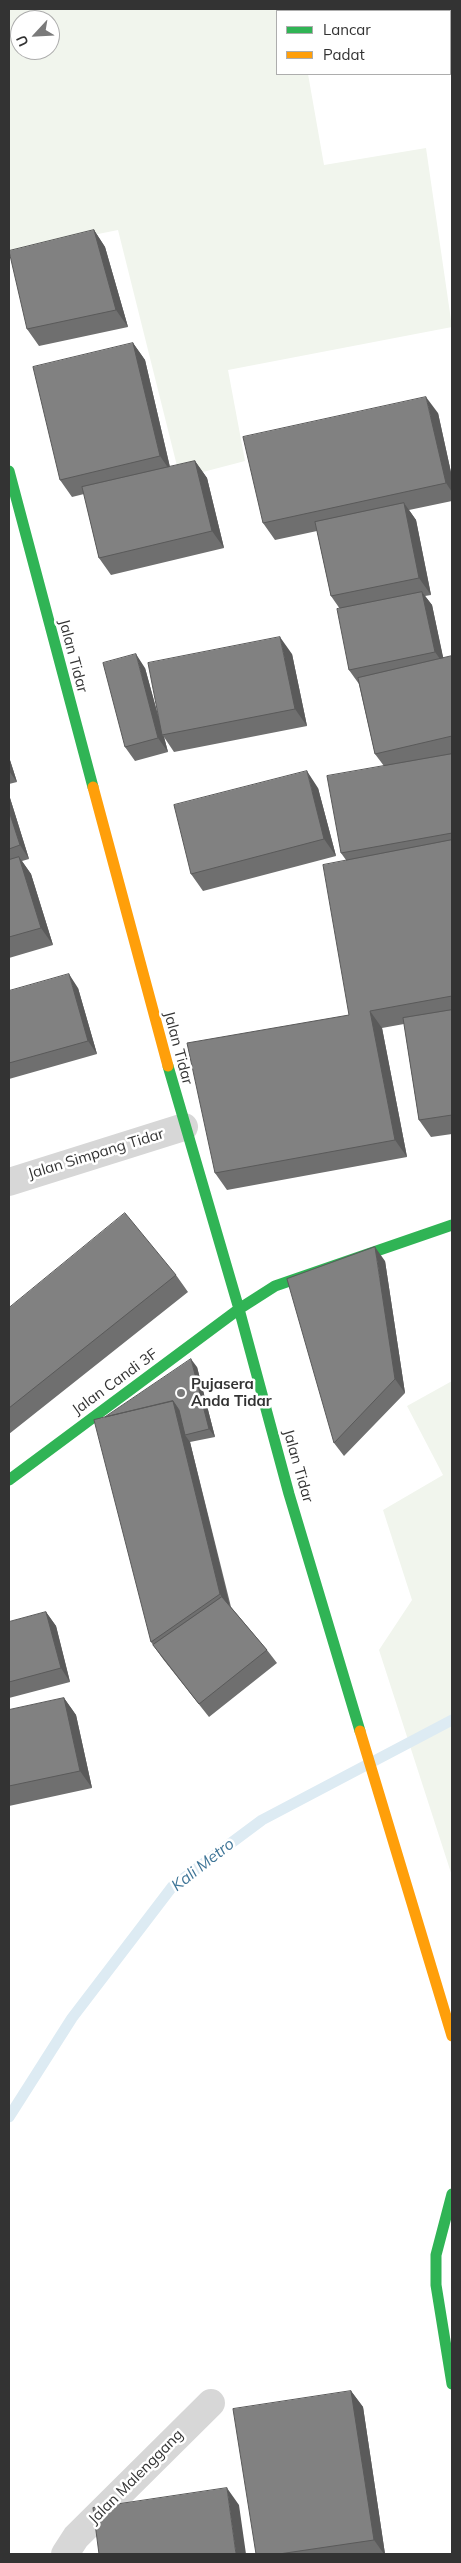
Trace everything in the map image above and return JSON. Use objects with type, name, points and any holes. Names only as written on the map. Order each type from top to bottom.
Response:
[{"type":"main road","name":"Jalan Tidar","points":[[9,471],[184,1127],[239,1309],[289,1494],[452,2036]]},
{"type":"main road","name":"Jalan Candi 3F","points":[[9,1480],[239,1309],[275,1286],[452,1225]]},
{"type":"main road","points":[[452,2194],[444,2253],[436,2285],[452,2384]]},
{"type":"street","name":"Jalan Simpang Tidar","points":[[9,1182],[184,1127]]},
{"type":"street","name":"Jalan Malenggang","points":[[65,2554],[76,2537],[212,2403]]},
{"type":"shaded area","points":[[9,9],[296,9],[276,10],[276,75],[308,75],[324,165],[426,148],[452,327],[228,370],[245,461],[180,478],[118,230],[9,252]]},
{"type":"shaded area","points":[[452,1381],[452,1876],[379,1650],[412,1600],[383,1510],[443,1475],[407,1406]]},
{"type":"building","points":[[94,230],[116,310],[27,329],[9,251]]},
{"type":"building","points":[[133,343],[160,456],[60,480],[33,367]]},
{"type":"building","points":[[426,397],[446,483],[263,523],[243,437]]},
{"type":"building","points":[[195,461],[212,531],[99,558],[82,487]]},
{"type":"building","points":[[404,503],[419,578],[331,596],[315,522]]},
{"type":"building","points":[[422,592],[435,652],[349,670],[337,609]]},
{"type":"building","points":[[280,637],[295,709],[162,735],[148,663]]},
{"type":"building","points":[[136,654],[158,738],[125,747],[103,663]]},
{"type":"building","points":[[452,656],[452,736],[375,754],[358,678]]},
{"type":"building","points":[[452,754],[452,833],[341,853],[327,776]]},
{"type":"building","points":[[307,771],[324,839],[191,874],[174,805]]},
{"type":"building","points":[[9,811],[20,845],[9,849]]},
{"type":"building","points":[[452,840],[452,996],[370,1011],[395,1140],[215,1173],[187,1043],[349,1015],[323,865]]},
{"type":"building","points":[[19,857],[41,928],[9,937],[9,860]]},
{"type":"building","points":[[69,974],[88,1041],[9,1063],[9,991]]},
{"type":"building","points":[[452,1010],[452,1115],[419,1120],[403,1018]]},
{"type":"building","points":[[125,1213],[176,1275],[9,1408],[9,1308]]},
{"type":"building","points":[[375,1247],[395,1379],[334,1443],[287,1279]]},
{"type":"building","points":[[191,1359],[209,1429],[185,1435],[179,1410],[173,1401],[105,1417]]},
{"type":"building","points":[[173,1401],[220,1594],[151,1642],[94,1420]]},
{"type":"building","points":[[222,1597],[267,1650],[199,1704],[153,1645]]},
{"type":"building","points":[[46,1612],[61,1668],[9,1682],[9,1622]]},
{"type":"building","points":[[64,1698],[80,1771],[9,1786],[9,1710]]},
{"type":"building","points":[[351,2391],[374,2540],[279,2554],[256,2554],[233,2409]]},
{"type":"building","points":[[227,2488],[236,2554],[99,2554],[93,2508]]},
{"type":"waterway","name":"Kali Metro","points":[[9,2117],[72,2018],[172,1887],[262,1820],[452,1720]]},
{"type":"traffic: fast","points":[[9,471],[93,787]]},
{"type":"traffic: fast","points":[[168,1066],[239,1309],[289,1494],[360,1731]]},
{"type":"traffic: fast","points":[[9,1480],[239,1309],[275,1286],[452,1225]]},
{"type":"traffic: fast","points":[[452,2194],[436,2255],[436,2285],[452,2384]]},
{"type":"traffic: slow","points":[[93,787],[168,1066]]},
{"type":"traffic: slow","points":[[360,1731],[452,2036]]},
{"type":"place","name":"Pujasera Anda Tidar","points":[[181,1393]]}]
